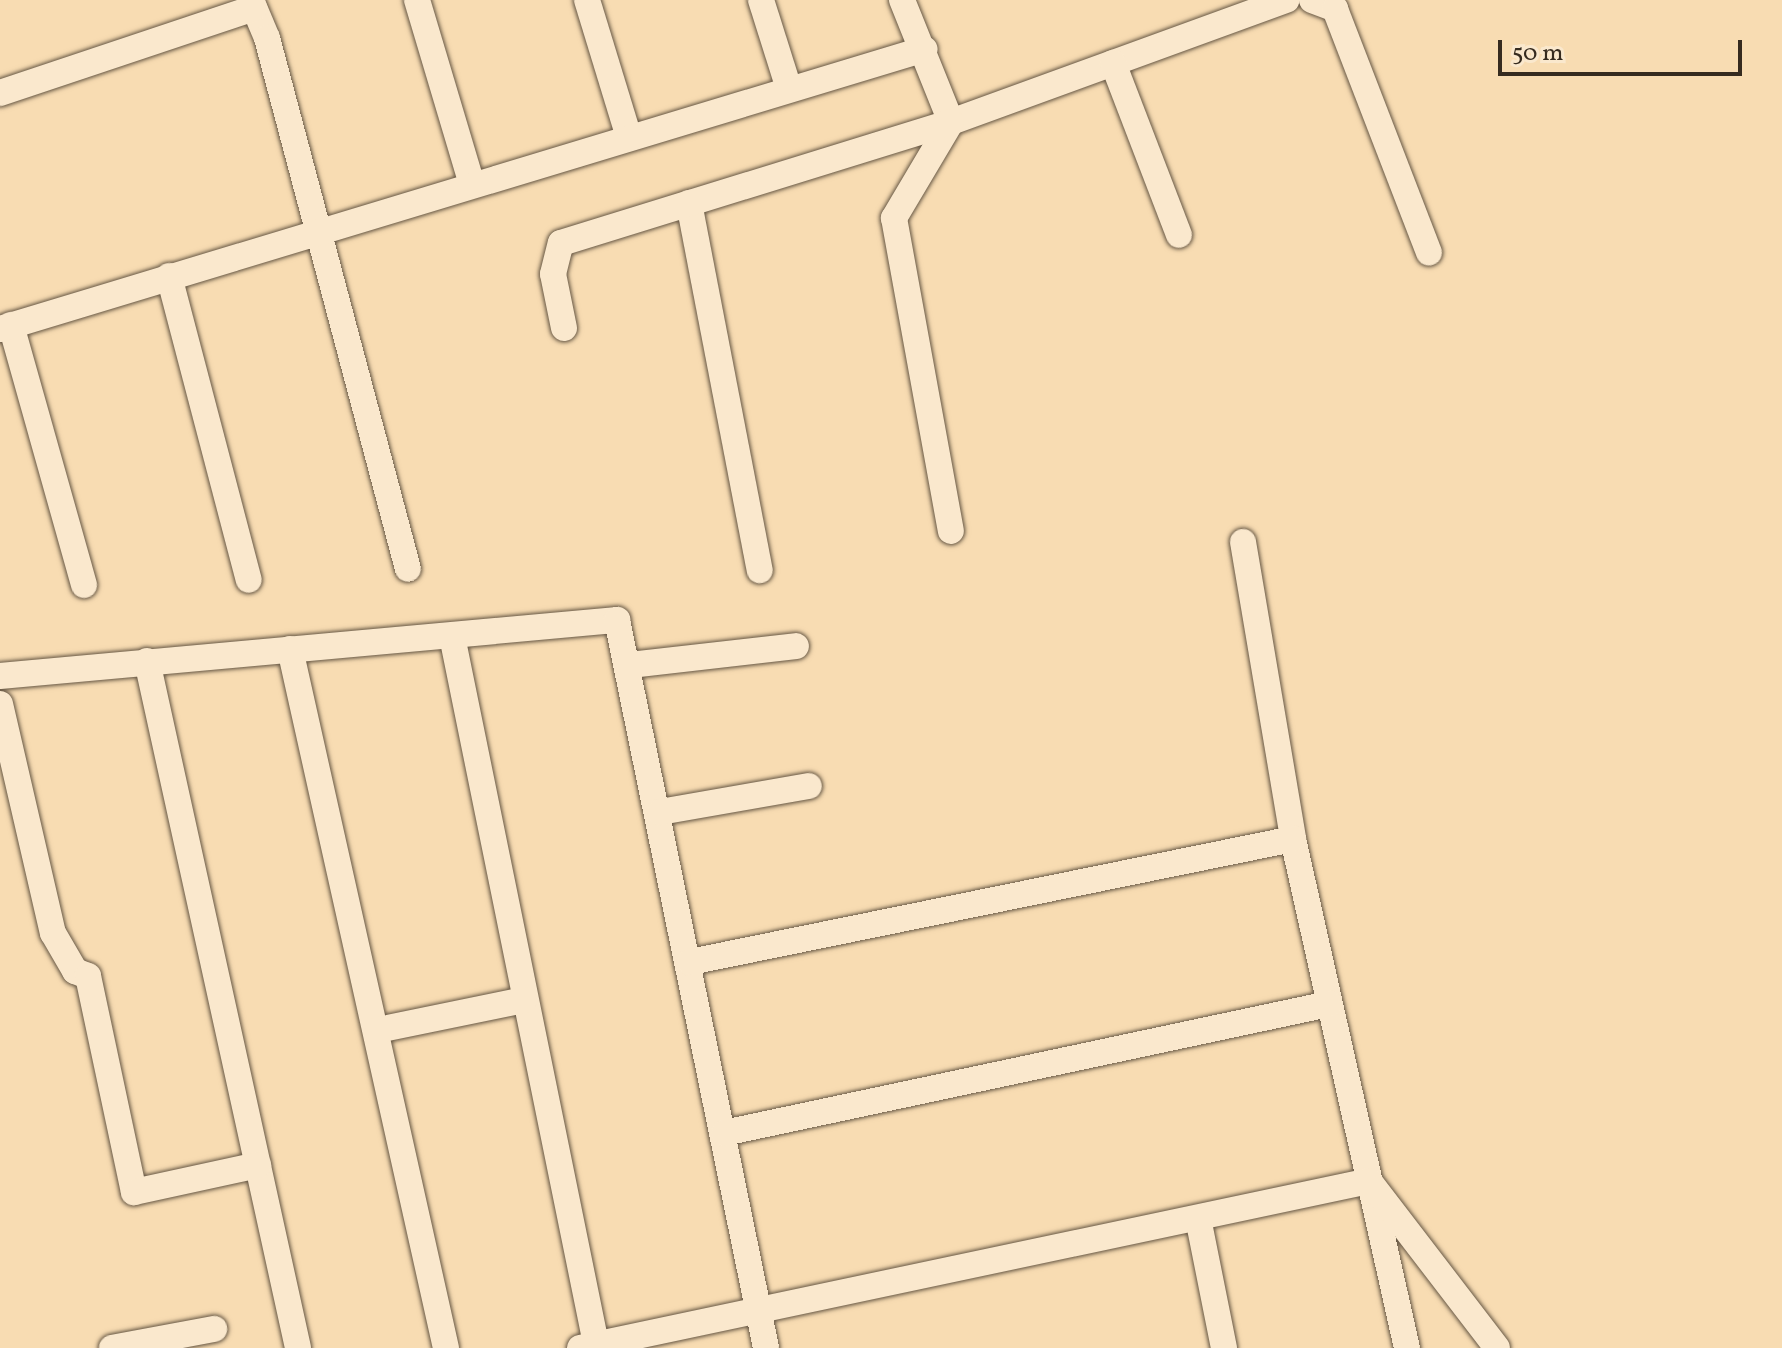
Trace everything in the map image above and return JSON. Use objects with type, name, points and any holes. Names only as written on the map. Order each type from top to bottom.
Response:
[{"type":"street","points":[[417,0],[472,184]]},
{"type":"street","points":[[587,0],[629,137]]},
{"type":"street","points":[[761,0],[789,89]]},
{"type":"street","points":[[902,0],[925,49],[951,122]]},
{"type":"street","points":[[564,328],[553,274],[561,243],[951,122],[1286,0]]},
{"type":"street","points":[[1312,0],[1335,9],[1429,253]]},
{"type":"street","points":[[0,93],[252,4],[318,230],[408,569]]},
{"type":"street","points":[[84,585],[6,327],[318,230],[925,49]]},
{"type":"street","points":[[1113,63],[1179,235]]},
{"type":"street","points":[[951,122],[894,218],[951,531]]},
{"type":"street","points":[[689,203],[760,570]]},
{"type":"street","points":[[169,276],[249,580]]},
{"type":"street","points":[[1243,542],[1293,839],[1407,1348]]},
{"type":"street","points":[[0,676],[617,620],[630,665],[766,1348]]},
{"type":"street","points":[[452,636],[588,1346],[1369,1181]]},
{"type":"street","points":[[630,665],[796,646]]},
{"type":"street","points":[[290,649],[378,1030],[446,1348]]},
{"type":"street","points":[[147,661],[298,1348]]},
{"type":"street","points":[[0,704],[53,933],[75,971],[88,976],[134,1192],[258,1165]]},
{"type":"street","points":[[660,812],[809,786]]},
{"type":"street","points":[[690,962],[1293,839]]},
{"type":"street","points":[[378,1030],[524,1000]]},
{"type":"street","points":[[724,1133],[1329,1004]]},
{"type":"street","points":[[1369,1181],[1497,1348]]},
{"type":"street","points":[[1198,1218],[1224,1348]]},
{"type":"street","points":[[112,1348],[149,1344],[214,1329]]}]
